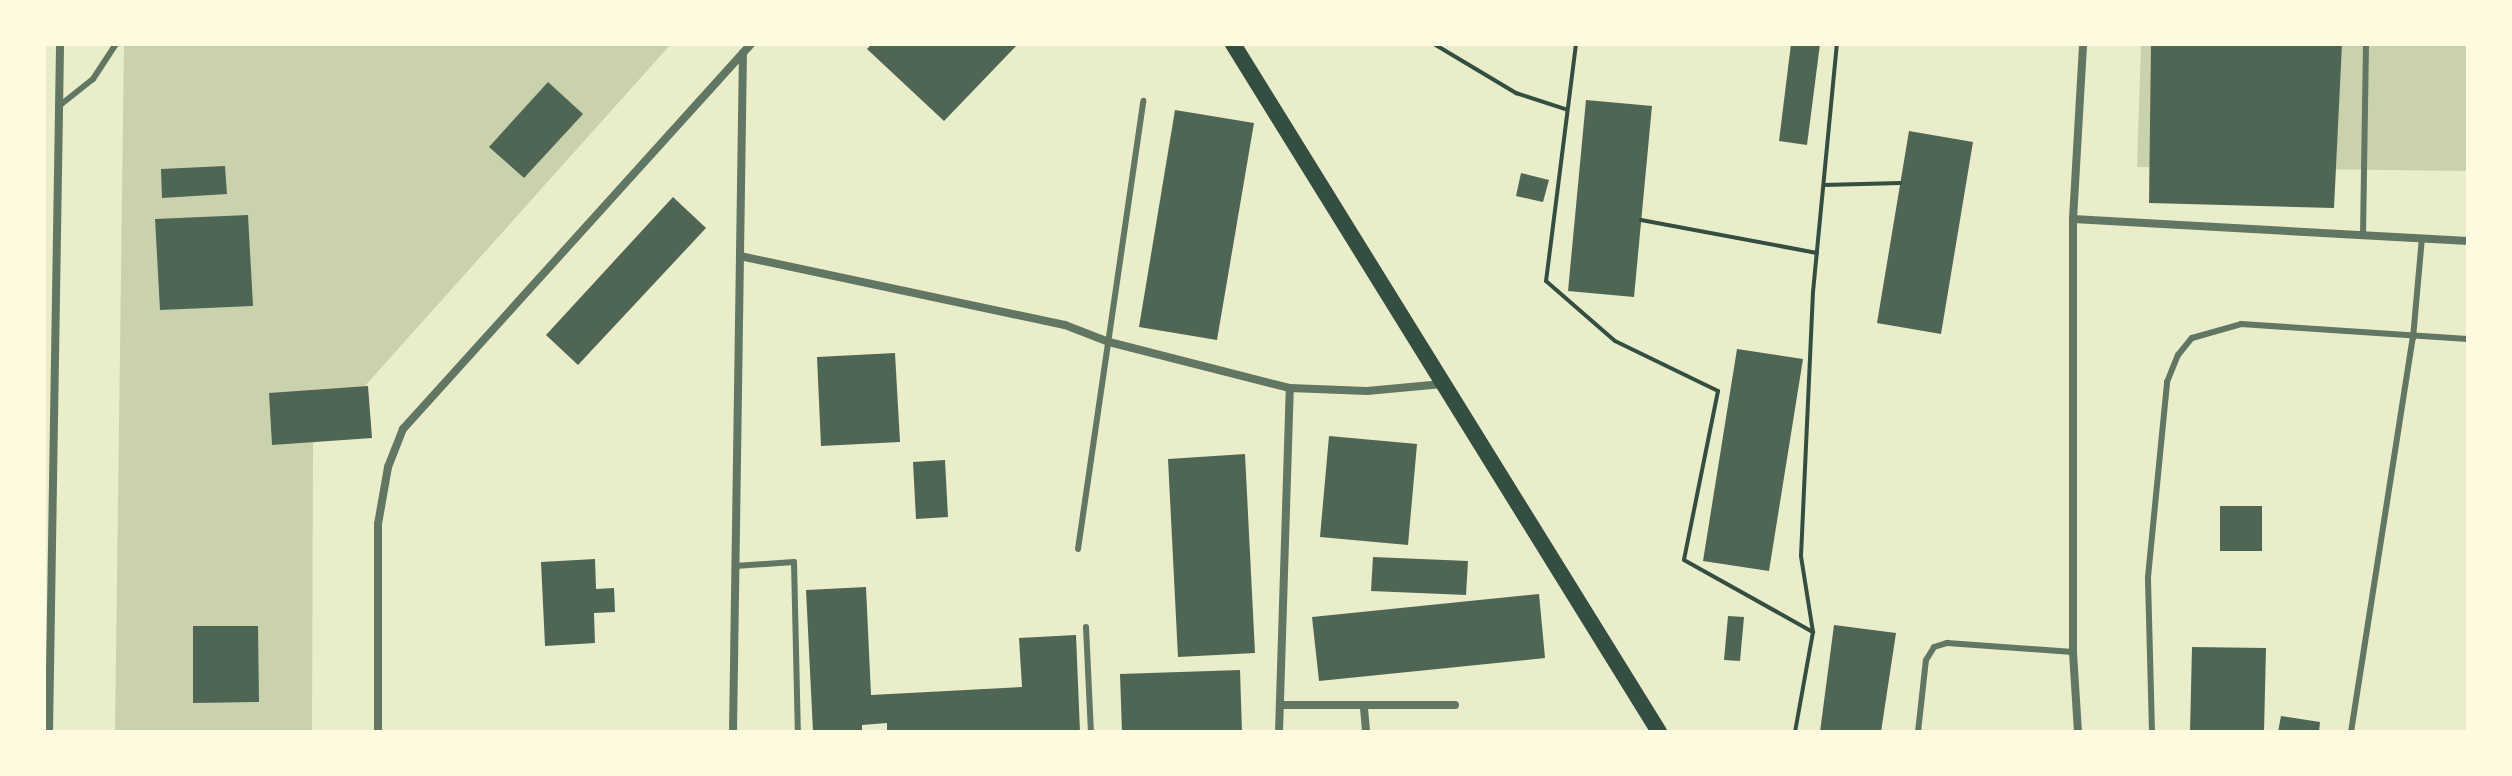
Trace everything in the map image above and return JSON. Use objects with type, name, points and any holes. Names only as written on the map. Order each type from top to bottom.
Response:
[{"type":"main road","points":[[1233,44],[1659,732]]},
{"type":"street","points":[[49,732],[60,44]]},
{"type":"street","points":[[378,732],[378,524],[388,467],[403,429],[751,44]]},
{"type":"street","points":[[2078,732],[2073,652],[2073,219],[2083,44]]},
{"type":"street","points":[[733,732],[743,52]]},
{"type":"street","points":[[2073,219],[2468,241]]},
{"type":"street","points":[[740,256],[1065,325],[1109,342],[1290,388],[1367,391],[1444,384]]},
{"type":"street","points":[[1279,732],[1290,388]]},
{"type":"street","points":[[1280,705],[1364,708],[1455,705]]},
{"type":"street","points":[[1364,708],[1366,732]]},
{"type":"lane","points":[[59,106],[93,79],[116,44]]},
{"type":"lane","points":[[2363,235],[2366,44]]},
{"type":"lane","points":[[1078,549],[1143,101]]},
{"type":"lane","points":[[2351,732],[2413,338],[2422,238]]},
{"type":"lane","points":[[2152,732],[2148,577],[2167,382],[2178,355],[2192,338],[2241,324],[2413,338],[2468,339]]},
{"type":"lane","points":[[735,566],[794,562],[798,732]]},
{"type":"lane","points":[[1086,627],[1091,732]]},
{"type":"lane","points":[[1918,732],[1926,660],[1934,647],[1947,643],[2073,652]]},
{"type":"path","points":[[1434,44],[1516,93],[1565,109]]},
{"type":"path","points":[[1576,44],[1565,109],[1546,281],[1615,341],[1718,391],[1684,560],[1813,632]]},
{"type":"path","points":[[1795,732],[1813,632],[1801,556],[1817,253],[1837,44]]},
{"type":"path","points":[[1824,185],[1900,183]]},
{"type":"path","points":[[1641,220],[1817,253]]},
{"type":"green space","points":[[124,44],[671,44],[313,444],[312,732],[115,732]]},
{"type":"green space","points":[[2141,44],[2468,44],[2468,171],[2137,167]]},
{"type":"building","points":[[872,44],[1018,44],[944,121],[867,49]]},
{"type":"building","points":[[1791,44],[1820,44],[1807,145],[1779,141]]},
{"type":"building","points":[[2151,44],[2342,44],[2334,208],[2149,203]]},
{"type":"building","points":[[548,82],[583,114],[524,178],[489,147]]},
{"type":"building","points":[[1586,100],[1652,106],[1634,297],[1568,291]]},
{"type":"building","points":[[1175,110],[1254,123],[1217,340],[1139,327]]},
{"type":"building","points":[[1909,131],[1973,142],[1941,334],[1877,323]]},
{"type":"building","points":[[225,166],[227,194],[162,198],[161,169]]},
{"type":"building","points":[[1521,173],[1549,180],[1543,202],[1516,196]]},
{"type":"building","points":[[673,197],[706,228],[578,365],[546,335]]},
{"type":"building","points":[[248,215],[253,306],[160,310],[155,219]]},
{"type":"building","points":[[1737,349],[1803,359],[1769,571],[1703,561]]},
{"type":"building","points":[[895,353],[900,442],[821,446],[817,357]]},
{"type":"building","points":[[368,386],[372,438],[272,445],[269,393]]},
{"type":"building","points":[[1329,436],[1417,444],[1408,545],[1320,537]]},
{"type":"building","points":[[1245,454],[1255,653],[1178,657],[1168,459]]},
{"type":"building","points":[[945,460],[948,517],[916,519],[913,462]]},
{"type":"building","points":[[2220,506],[2262,506],[2262,551],[2220,551]]},
{"type":"building","points":[[1373,557],[1468,561],[1466,595],[1371,591]]},
{"type":"building","points":[[595,559],[596,589],[614,588],[615,612],[594,613],[595,643],[545,646],[541,562]]},
{"type":"building","points":[[866,587],[871,695],[1022,687],[1019,638],[1076,635],[1080,732],[887,732],[887,723],[862,725],[862,732],[813,732],[806,590]]},
{"type":"building","points":[[1539,594],[1545,658],[1319,681],[1312,617]]},
{"type":"building","points":[[1728,616],[1744,617],[1740,661],[1724,660]]},
{"type":"building","points":[[1834,625],[1896,633],[1881,732],[1820,732]]},
{"type":"building","points":[[193,626],[258,626],[259,702],[193,703]]},
{"type":"building","points":[[2192,647],[2266,648],[2264,732],[2190,732]]},
{"type":"building","points":[[1240,670],[1242,732],[1122,732],[1120,674]]},
{"type":"building","points":[[2281,716],[2320,722],[2319,732],[2278,732]]}]
